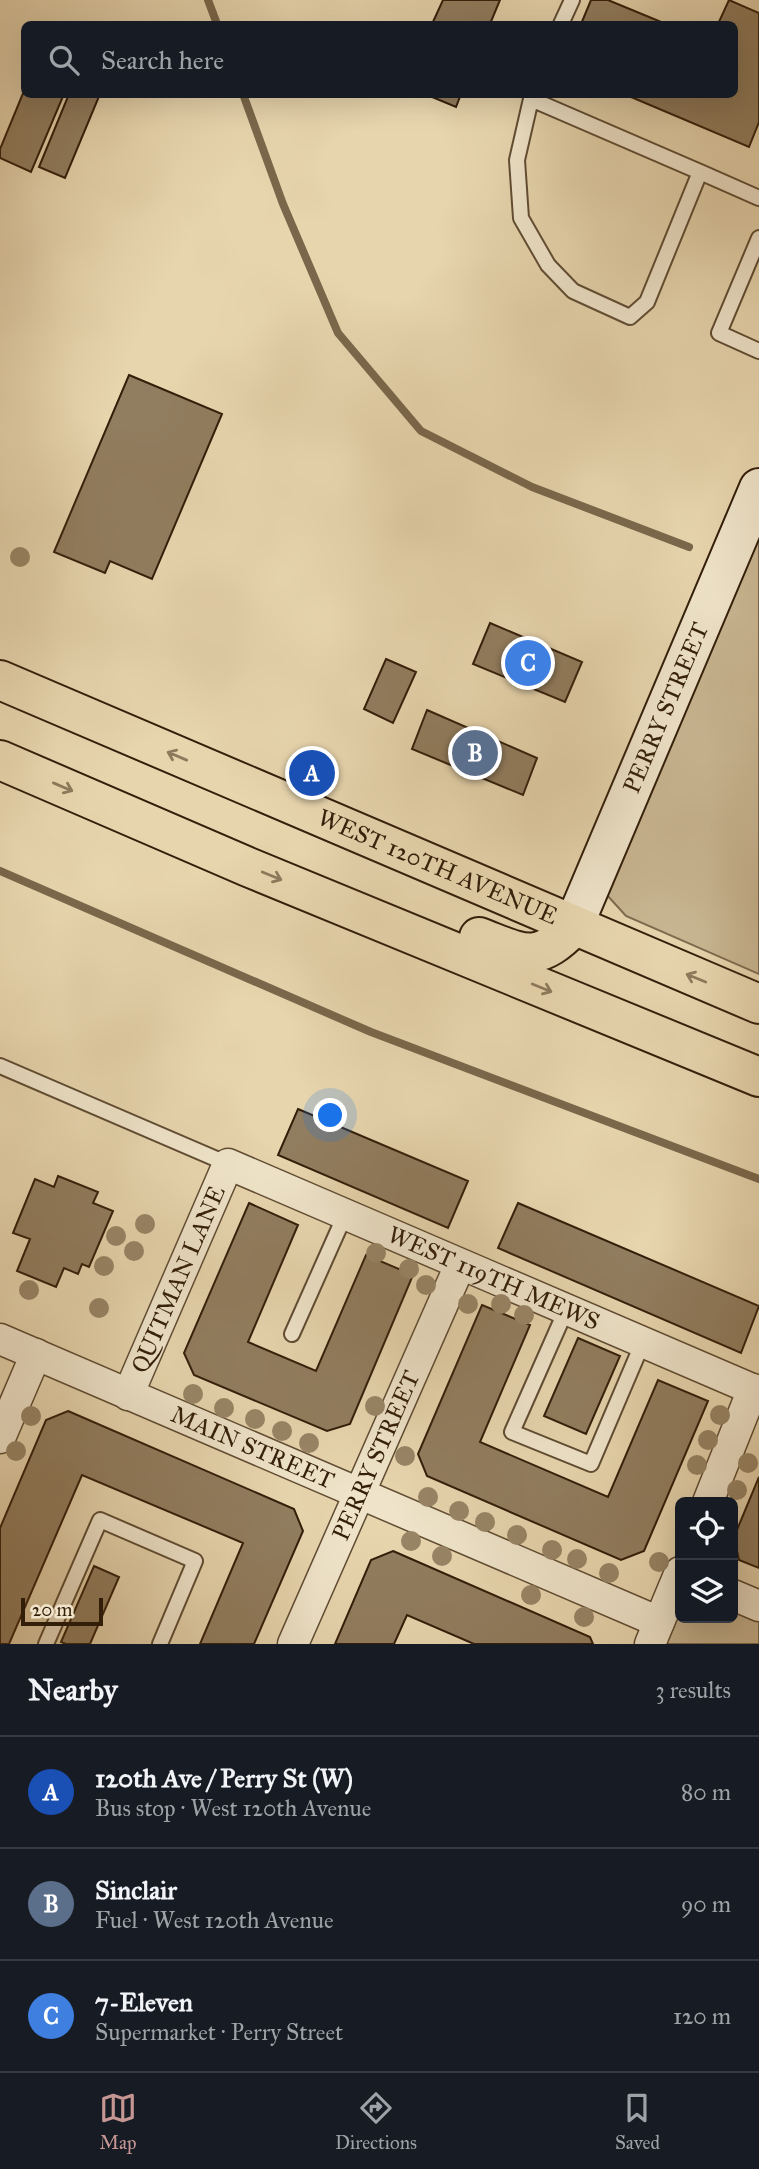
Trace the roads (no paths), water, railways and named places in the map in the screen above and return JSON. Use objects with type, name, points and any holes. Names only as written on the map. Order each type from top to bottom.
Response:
[{"type":"main road","name":"WEST 120TH AVENUE","points":[[0,680],[573,927],[759,1004]]},
{"type":"main road","points":[[0,760],[321,897],[759,1077]]},
{"type":"main road","points":[[321,897],[456,929],[523,953],[552,948],[573,927]]},
{"type":"street","name":"PERRY STREET","points":[[573,927],[759,488]]},
{"type":"street","name":"WEST 119TH MEWS","points":[[228,1164],[756,1390]]},
{"type":"street","name":"QUITMAN LANE","points":[[128,1395],[228,1164]]},
{"type":"street","name":"PERRY STREET","points":[[293,1644],[460,1265]]},
{"type":"street","name":"MAIN STREET","points":[[1,1342],[36,1354],[360,1494],[654,1633]]},
{"type":"street","points":[[0,1437],[36,1354]]},
{"type":"street","points":[[710,1497],[756,1390]]},
{"type":"street","points":[[654,1633],[675,1585]]},
{"type":"street","points":[[738,1597],[759,1606]]},
{"type":"lane","points":[[562,21],[572,0]]},
{"type":"lane","points":[[531,98],[517,160],[521,218],[548,265],[573,291],[630,317],[648,302],[700,172]]},
{"type":"lane","points":[[533,98],[759,198]]},
{"type":"lane","points":[[759,238],[719,333],[759,351]]},
{"type":"lane","points":[[0,1066],[228,1164]]},
{"type":"lane","points":[[292,1334],[345,1215]]},
{"type":"lane","points":[[566,1310],[512,1432],[591,1464],[643,1342]]},
{"type":"lane","points":[[46,1644],[100,1520],[195,1561],[160,1644]]},
{"type":"waterway","points":[[208,0],[216,21]]},
{"type":"waterway","points":[[244,98],[283,204],[338,333],[421,431],[532,487],[689,547]]},
{"type":"waterway","points":[[0,871],[371,1032],[759,1179]]},
{"type":"place","name":"7-Eleven","points":[[528,663]]},
{"type":"place","name":"Sinclair","points":[[475,753]]},
{"type":"place","name":"120th Ave / Perry St (W)","points":[[312,773]]}]
